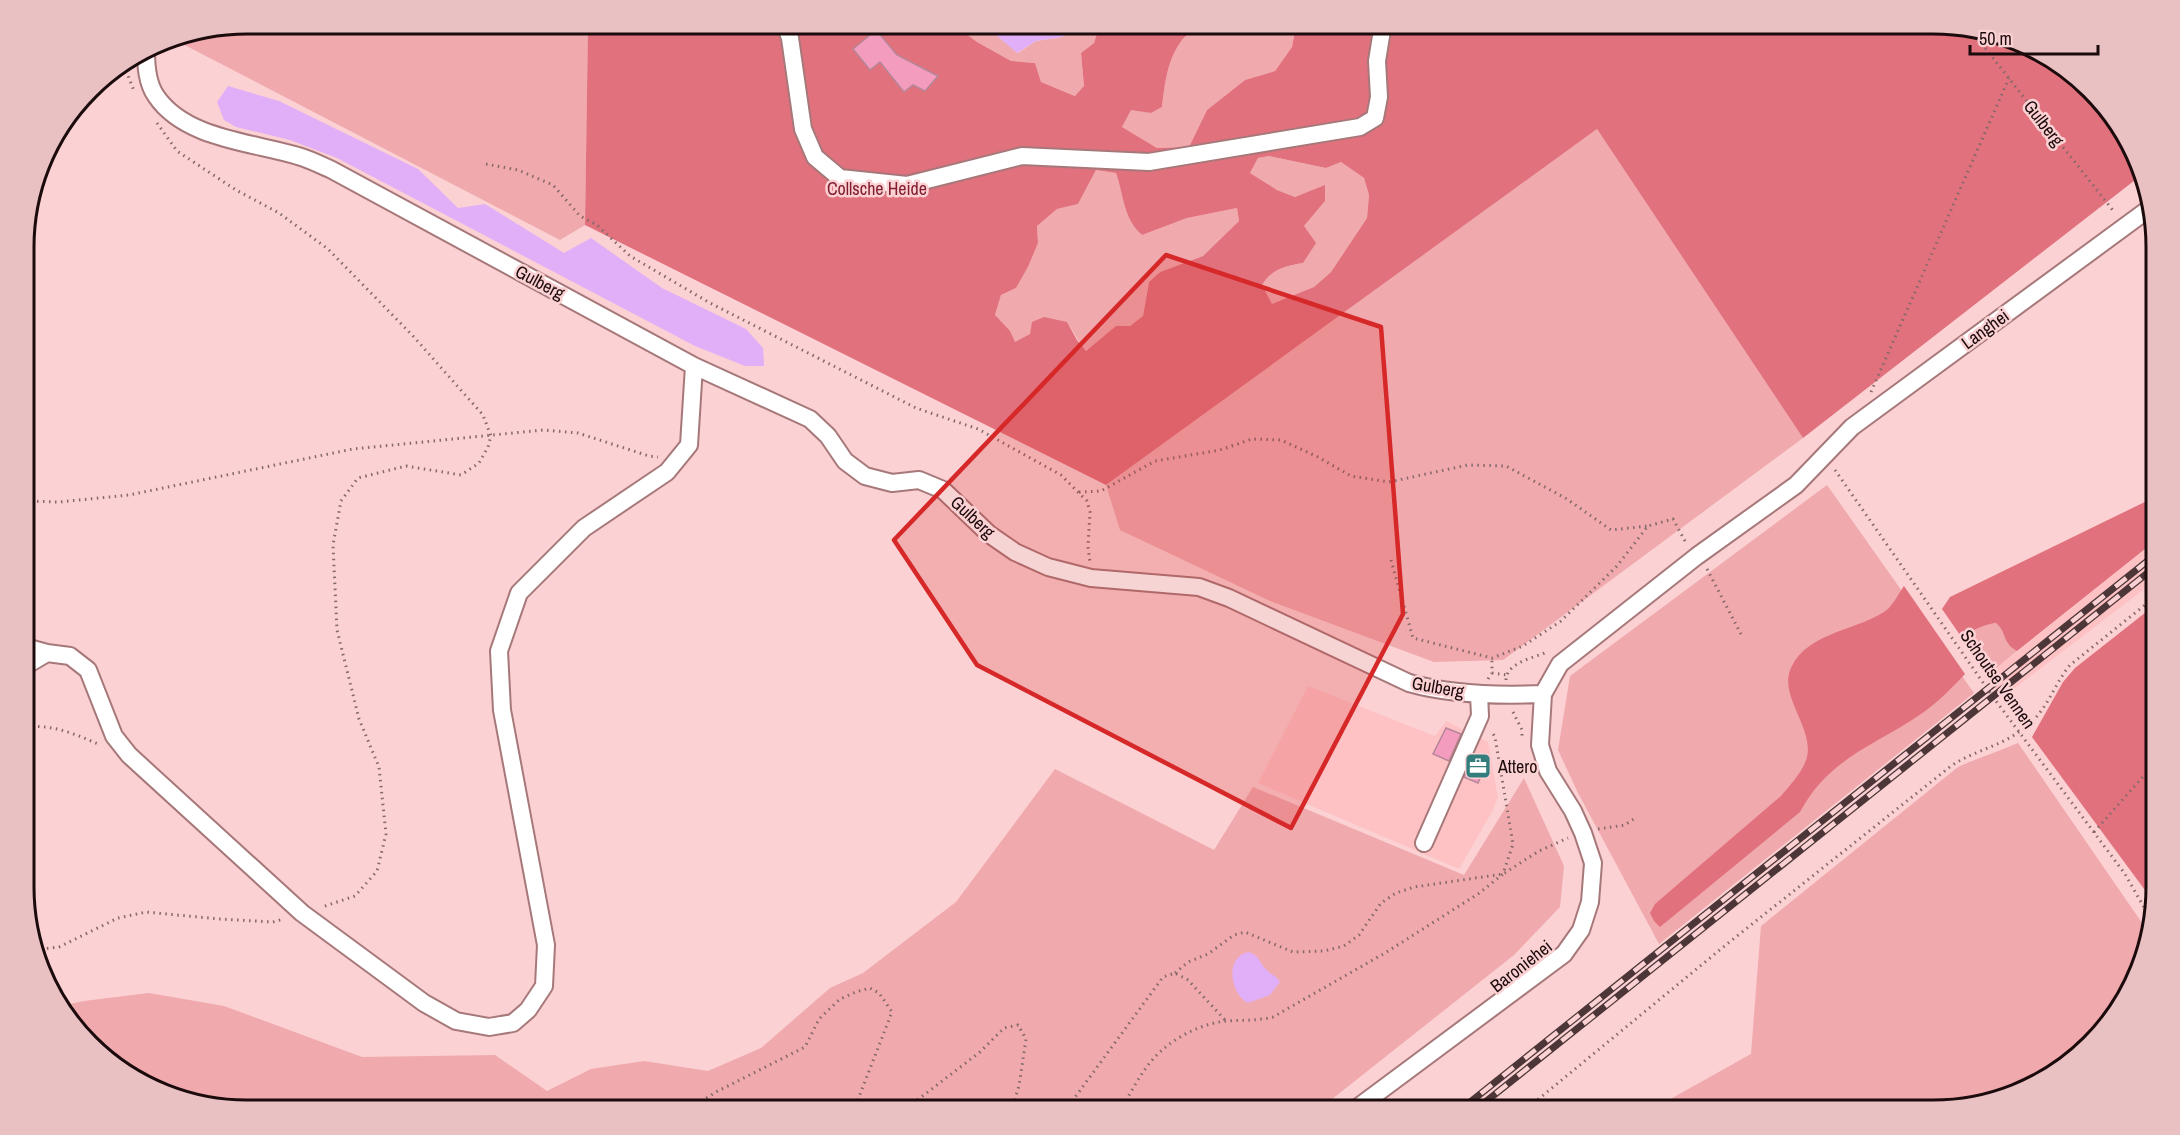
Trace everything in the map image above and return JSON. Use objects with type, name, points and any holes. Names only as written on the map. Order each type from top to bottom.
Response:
[{"type":"street","points":[[788,34],[803,129],[815,157],[840,178],[907,185],[1022,156],[1149,162],[1360,127],[1375,118],[1379,97],[1377,61],[1381,34]]},
{"type":"street","name":"Gulberg","points":[[146,60],[146,70],[155,95],[176,116],[208,134],[300,156],[332,170],[694,366],[810,419],[828,436],[845,461],[865,476],[892,483],[919,480],[943,490],[988,534],[1015,552],[1048,567],[1092,578],[1199,587],[1229,597],[1409,683],[1432,689],[1479,694],[1543,694]]},
{"type":"street","name":"Langhei","points":[[1825,456],[1852,427],[2143,213]]},
{"type":"street","points":[[34,650],[70,656],[88,670],[114,736],[129,755],[302,914],[424,1003],[456,1021],[489,1027],[513,1023],[528,1010],[543,986],[546,945],[502,710],[499,651],[519,593],[584,528],[667,472],[689,445],[694,366]]},
{"type":"street","points":[[1543,694],[1560,664],[1697,556],[1796,485],[1825,456]]},
{"type":"street","points":[[34,661],[47,653]]},
{"type":"street","points":[[1424,843],[1480,716],[1479,694]]},
{"type":"street","name":"Baroniehei","points":[[1368,1100],[1564,954],[1581,930],[1590,902],[1593,863],[1576,835],[1573,811],[1548,771],[1540,745],[1543,694]]},
{"type":"path","name":"Gulberg","points":[[1979,40],[2114,213]]},
{"type":"path","points":[[126,72],[137,96]]},
{"type":"path","points":[[1871,392],[2009,78]]},
{"type":"path","points":[[44,949],[59,947],[118,918],[146,912],[273,922],[355,896],[377,871],[386,834],[379,767],[359,719],[337,630],[333,545],[341,501],[358,478],[406,466],[460,475],[479,463],[491,436],[483,415],[413,336],[328,249],[279,213],[236,190],[177,151],[150,115]]},
{"type":"path","points":[[486,164],[518,170],[553,185],[580,216],[597,225],[630,256],[710,303],[916,408],[978,429],[1061,475],[1087,501],[1090,512],[1088,547],[1092,578]]},
{"type":"path","points":[[35,501],[59,502],[129,495],[353,448],[543,429],[578,433],[649,456],[678,459]]},
{"type":"path","points":[[1079,492],[1101,492],[1155,461],[1220,450],[1252,439],[1281,440],[1318,457],[1351,476],[1389,482],[1468,465],[1506,466],[1567,499],[1611,530],[1648,526],[1673,519],[1687,546],[1708,570],[1743,638]]},
{"type":"path","name":"Schoutse Vennen","points":[[1825,456],[2019,732],[2125,874],[2144,908]]},
{"type":"path","points":[[1391,560],[1413,638],[1492,658],[1523,646],[1562,621],[1617,566],[1648,526]]},
{"type":"path","points":[[1537,1100],[1727,944],[1951,766],[1970,755],[2000,745],[2032,722],[2070,665],[2145,605]]},
{"type":"path","points":[[1492,673],[1506,675]]},
{"type":"path","points":[[1505,695],[1522,730],[1522,738]]},
{"type":"path","points":[[1480,716],[1495,737],[1513,844],[1503,874]]},
{"type":"path","points":[[34,726],[72,732],[129,755]]},
{"type":"path","points":[[2094,832],[2145,774]]},
{"type":"path","points":[[1127,1100],[1152,1060],[1177,1038],[1226,1021],[1256,1021],[1273,1017],[1386,953],[1478,894],[1503,874],[1539,851],[1576,835],[1625,825],[1635,818]]},
{"type":"path","points":[[1564,828],[1576,835]]},
{"type":"path","points":[[1073,1100],[1162,977],[1175,973],[1188,962],[1208,954],[1234,935],[1245,932],[1293,952],[1324,951],[1344,946],[1359,935],[1381,903],[1396,893],[1414,887],[1503,874]]},
{"type":"path","points":[[1175,973],[1188,980],[1226,1021]]},
{"type":"path","points":[[703,1100],[805,1047],[819,1019],[840,999],[870,988],[879,993],[892,1012],[858,1100]]},
{"type":"path","points":[[917,1100],[980,1052],[1004,1028],[1018,1025],[1026,1039],[1019,1086],[1015,1100]]},
{"type":"highlighted area","points":[[1166,255],[1381,327],[1403,614],[1291,828],[977,665],[894,540]]},
{"type":"shaded area","points":[[248,34],[588,34],[585,225],[560,240],[184,45],[220,36]]},
{"type":"shaded area","points":[[966,34],[996,34],[1018,53],[1036,41],[1068,34],[1097,34],[1094,43],[1081,53],[1084,87],[1076,96],[1041,82],[1035,63],[1011,61]]},
{"type":"shaded area","points":[[1068,34],[1036,41],[1017,53],[996,35]]},
{"type":"shaded area","points":[[1189,34],[1294,34],[1292,47],[1275,71],[1245,80],[1207,110],[1189,147],[1157,148],[1122,127],[1131,109],[1151,113],[1162,107],[1164,89],[1173,56]]},
{"type":"shaded area","points":[[228,86],[279,101],[418,169],[458,208],[485,204],[564,253],[591,238],[662,288],[746,329],[763,348],[764,366],[745,366],[695,346],[337,158],[290,140],[236,127],[224,120],[217,102]]},
{"type":"shaded area","points":[[1597,129],[1803,438],[1503,660],[1434,662],[1270,601],[1120,530],[1106,485]]},
{"type":"shaded area","points":[[1269,156],[1326,168],[1341,162],[1364,178],[1369,195],[1367,218],[1331,272],[1314,287],[1272,305],[1261,285],[1274,272],[1303,263],[1304,226],[1325,201],[1325,186],[1295,197],[1277,190],[1250,173],[1258,158]]},
{"type":"shaded area","points":[[1096,170],[1116,173],[1128,214],[1142,235],[1187,218],[1237,208],[1239,221],[1203,256],[1160,272],[1149,282],[1143,316],[1130,326],[1116,326],[1097,344],[1085,351],[1067,322],[1030,334],[1015,343],[995,315],[1001,295],[1016,288],[1028,267],[1038,243],[1037,226],[1057,209],[1078,204]]},
{"type":"shaded area","points":[[1827,485],[1974,693],[1659,944],[1578,793],[1558,750],[1570,676]]},
{"type":"shaded area","points":[[2145,549],[2145,589],[2002,698],[1988,675]]},
{"type":"shaded area","points":[[1996,623],[2010,645],[2017,651],[1988,675],[1960,635]]},
{"type":"shaded area","points":[[1308,686],[1435,736],[1446,721],[1488,742],[1498,798],[1459,869],[1258,783]]},
{"type":"shaded area","points":[[2018,743],[2140,920],[2142,924],[2138,942],[2124,982],[2110,1006],[2093,1028],[2051,1065],[2027,1079],[2001,1089],[1960,1099],[1669,1100],[1751,1054],[1761,926],[1958,767]]},
{"type":"shaded area","points":[[1055,769],[1214,850],[1253,787],[1464,875],[1524,778],[1564,866],[1560,907],[1514,955],[1331,1100],[220,1099],[179,1089],[153,1079],[129,1065],[87,1028],[69,1004],[149,993],[224,1006],[362,1057],[495,1055],[547,1091],[591,1069],[644,1061],[708,1071],[761,1048],[830,988],[863,973],[956,902]]},
{"type":"shaded area","points":[[1249,952],[1258,957],[1266,969],[1280,982],[1270,995],[1248,1003],[1237,992],[1232,976],[1236,960]]},
{"type":"green space","name":"Collsche Heide","points":[[588,34],[966,34],[1011,61],[1035,63],[1041,82],[1075,96],[1084,86],[1081,53],[1094,43],[1097,34],[1189,34],[1182,40],[1173,56],[1164,89],[1162,107],[1151,113],[1131,110],[1122,127],[1157,148],[1189,147],[1207,110],[1245,80],[1275,71],[1292,47],[1294,34],[1932,34],[1960,36],[2001,46],[2027,56],[2051,70],[2073,87],[2110,129],[2124,153],[2134,179],[1803,438],[1597,129],[1106,485],[585,225]],"holes":[[[1269,156],[1326,168],[1341,162],[1364,178],[1369,195],[1367,218],[1331,272],[1314,287],[1272,304],[1262,285],[1274,272],[1303,263],[1316,243],[1304,226],[1325,201],[1325,185],[1295,197],[1277,190],[1250,173],[1258,158]],[[1096,170],[1116,173],[1128,214],[1142,235],[1187,218],[1237,208],[1239,221],[1203,256],[1160,272],[1149,282],[1143,316],[1130,326],[1116,326],[1086,351],[1067,322],[1044,317],[1032,322],[1030,334],[1015,342],[1010,331],[995,315],[1001,295],[1016,288],[1028,267],[1038,243],[1037,226],[1057,209],[1078,204]]]},
{"type":"green space","points":[[2145,502],[2145,549],[2017,651],[2009,645],[1996,623],[1960,635],[1942,609],[1950,597]]},
{"type":"green space","points":[[1904,586],[1965,674],[1927,710],[1839,766],[1825,778],[1800,812],[1660,927],[1650,913],[1655,904],[1781,796],[1803,768],[1808,746],[1792,700],[1788,678],[1799,656],[1809,646],[1822,639],[1864,622],[1888,609]]},
{"type":"green space","points":[[2145,613],[2145,890],[2032,737],[2063,682],[2075,668]]},
{"type":"building","points":[[871,34],[879,34],[897,55],[938,76],[925,91],[913,85],[904,92],[880,62],[870,70],[853,49]]},
{"type":"building","points":[[1446,728],[1461,734],[1449,761],[1433,754]]},
{"type":"building","points":[[1474,756],[1487,762],[1478,783],[1464,777]]},
{"type":"railway","points":[[1473,1100],[2145,563]]},
{"type":"railway","points":[[1488,1100],[2145,575]]},
{"type":"place","name":"Attero","points":[[1478,766]]}]
